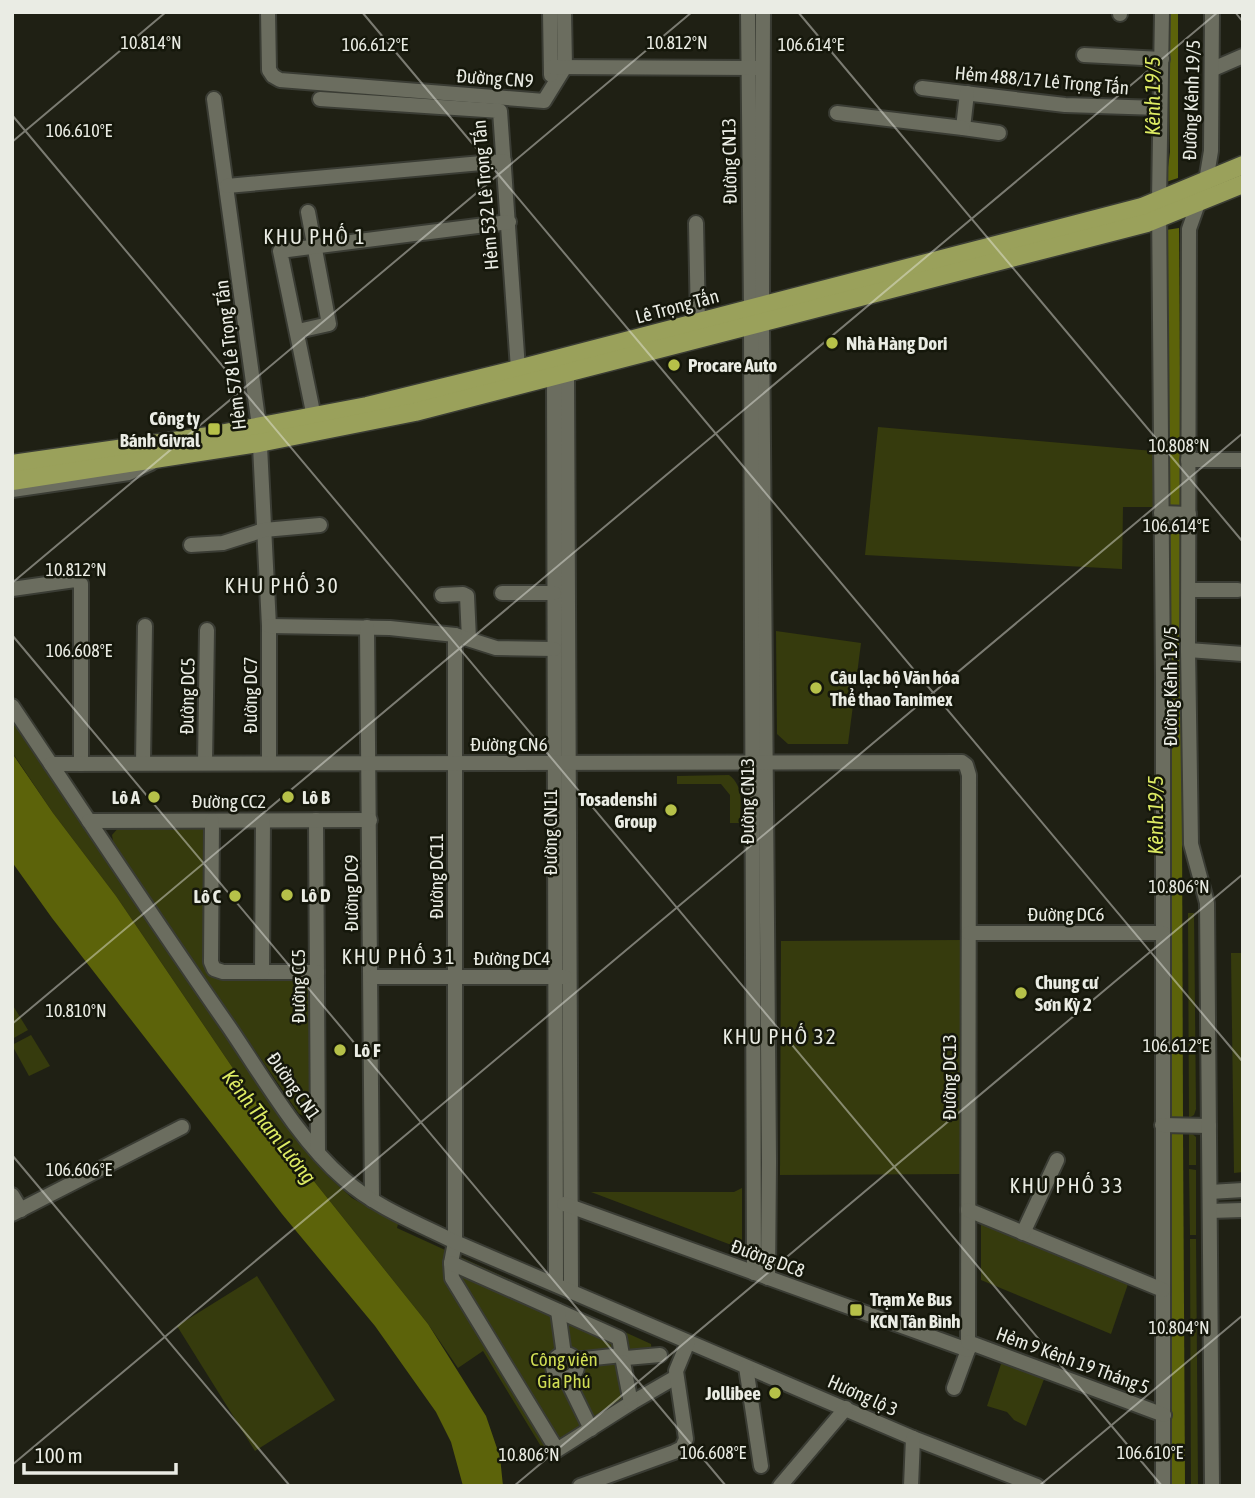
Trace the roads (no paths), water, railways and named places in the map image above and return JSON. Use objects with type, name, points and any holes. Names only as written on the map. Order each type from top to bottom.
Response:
[{"type":"main road","name":"Lê Trọng Tấn","points":[[1159,210],[1206,181],[1243,165]]},
{"type":"main road","name":"Lê Trọng Tấn","points":[[113,457],[402,415],[561,375],[757,316],[1159,210],[1199,202],[1243,184]]},
{"type":"main road","name":"Lê Trọng Tấn","points":[[113,457],[160,459],[259,435],[314,417],[698,323],[757,316]]},
{"type":"main road","points":[[12,464],[113,457]]},
{"type":"main road","points":[[12,481],[113,457]]},
{"type":"street","name":"Đường CN9","points":[[268,12],[269,71],[280,80],[544,101],[558,67]]},
{"type":"street","points":[[550,12],[558,67]]},
{"type":"street","points":[[558,67],[564,12]]},
{"type":"street","name":"Đường CN13","points":[[748,12],[755,68],[761,1275]]},
{"type":"street","name":"Đường CN13","points":[[755,68],[763,12]]},
{"type":"street","name":"Đường Kênh 19/5","points":[[1162,12],[1159,210],[1175,514],[1163,933],[1172,1125],[1163,1290],[1163,1486]]},
{"type":"street","name":"Đường Kênh 19/5","points":[[1212,1486],[1207,903],[1191,844],[1189,590],[1175,514],[1188,460],[1189,229],[1206,181],[1211,151],[1213,12]]},
{"type":"street","points":[[1084,55],[1161,59]]},
{"type":"street","points":[[1213,69],[1243,56]]},
{"type":"street","points":[[558,67],[755,68]]},
{"type":"street","name":"Hẻm 488/17 Lê Trọng Tấn","points":[[922,88],[1065,105],[1160,108]]},
{"type":"street","points":[[963,128],[967,93]]},
{"type":"street","name":"Hẻm 578 Lê Trọng Tấn","points":[[214,99],[259,435],[264,530]]},
{"type":"street","name":"Hẻm 532 Lê Trọng Tấn","points":[[320,99],[500,111],[518,369]]},
{"type":"street","points":[[837,113],[999,133]]},
{"type":"street","points":[[227,186],[504,161]]},
{"type":"street","points":[[298,331],[329,324],[308,212]]},
{"type":"street","points":[[314,417],[280,251],[509,222]]},
{"type":"street","points":[[696,223],[698,323]]},
{"type":"street","name":"Đường CN11","points":[[561,375],[554,649],[562,763]]},
{"type":"street","name":"Đường CN11","points":[[561,375],[563,977],[571,1206],[571,1291]]},
{"type":"street","points":[[12,490],[129,473],[160,459]]},
{"type":"street","points":[[1188,460],[1243,460]]},
{"type":"street","points":[[191,545],[223,542],[264,530],[320,525]]},
{"type":"street","name":"Đường DC7","points":[[264,530],[269,626],[270,763]]},
{"type":"street","points":[[12,589],[75,580],[81,584],[81,764]]},
{"type":"street","points":[[1189,590],[1238,590]]},
{"type":"street","points":[[502,593],[554,593]]},
{"type":"street","name":"Đường DC11","points":[[442,595],[467,596],[455,763],[455,1242],[451,1263]]},
{"type":"street","points":[[143,763],[145,626]]},
{"type":"street","points":[[269,626],[367,627],[462,637],[496,648],[554,649]]},
{"type":"street","name":"Đường DC9","points":[[367,627],[372,1200]]},
{"type":"street","name":"Đường DC5","points":[[205,763],[207,630]]},
{"type":"street","points":[[1188,650],[1243,653]]},
{"type":"street","name":"Đường CN1","points":[[12,706],[211,1002],[318,1152],[346,1181],[372,1200],[455,1242],[678,1338]]},
{"type":"street","name":"Đường CN6","points":[[51,764],[957,760],[966,765]]},
{"type":"street","name":"Đường DC13","points":[[954,1388],[968,1346],[969,775],[966,765]]},
{"type":"street","points":[[262,820],[262,972]]},
{"type":"street","name":"Đường CC5","points":[[316,820],[318,1152]]},
{"type":"street","name":"Đường CC2","points":[[89,821],[370,820]]},
{"type":"street","points":[[212,821],[214,970],[317,972]]},
{"type":"street","name":"Đường DC6","points":[[969,933],[1163,933]]},
{"type":"street","name":"Đường DC4","points":[[370,977],[563,977]]},
{"type":"street","name":"Đường CN11","points":[[556,1284],[563,977]]},
{"type":"street","points":[[1172,1125],[1209,1126]]},
{"type":"street","points":[[12,1195],[17,1212],[182,1127]]},
{"type":"street","points":[[1023,1233],[1057,1160]]},
{"type":"street","points":[[1210,1192],[1243,1191]]},
{"type":"street","name":"Đường DC8","points":[[556,1201],[968,1346]]},
{"type":"street","points":[[968,1210],[1163,1290]]},
{"type":"street","points":[[1210,1211],[1243,1210]]},
{"type":"street","points":[[451,1263],[620,1338],[631,1403]]},
{"type":"street","points":[[451,1263],[456,1285],[557,1450],[676,1373]]},
{"type":"street","points":[[558,1311],[570,1365],[591,1429]]},
{"type":"street","points":[[570,1365],[660,1355],[678,1338]]},
{"type":"street","points":[[580,1486],[682,1448],[686,1439],[676,1373],[678,1338]]},
{"type":"street","name":"Hương lộ 3","points":[[678,1338],[913,1438],[1037,1486]]},
{"type":"street","name":"Hẻm 9 Kênh 19 Tháng 5","points":[[968,1346],[1164,1415]]},
{"type":"street","points":[[660,1355],[676,1373]]},
{"type":"street","points":[[746,1367],[761,1466]]},
{"type":"street","points":[[780,1486],[846,1408]]},
{"type":"street","points":[[911,1486],[913,1438]]},
{"type":"water","points":[[1168,12],[1178,12],[1178,178],[1166,182],[1170,152]]},
{"type":"water","points":[[1179,228],[1181,511],[1169,511],[1166,230]]},
{"type":"water","points":[[1169,518],[1181,518],[1183,1120],[1170,1120]]},
{"type":"water","name":"Kênh Tham Lương","points":[[12,753],[53,813],[116,896],[262,1111],[305,1170],[428,1324],[486,1416],[500,1457],[503,1486],[463,1486],[451,1442],[436,1412],[375,1326],[282,1214],[52,918],[12,862]]},
{"type":"water","points":[[1170,1131],[1183,1131],[1185,1486],[1172,1486]]},
{"type":"place","name":"Nhà Hàng Dori","points":[[832,343]]},
{"type":"place","name":"Procare Auto","points":[[674,365]]},
{"type":"place","name":"Công ty Bánh Givral","points":[[214,429]]},
{"type":"place","name":"Câu lạc bộ Văn hóa Thể thao Tanimex","points":[[816,688]]},
{"type":"place","name":"Lô A","points":[[154,797]]},
{"type":"place","name":"Lô B","points":[[288,797]]},
{"type":"place","name":"Tosadenshi Group","points":[[671,810]]},
{"type":"place","name":"Lô D","points":[[287,895]]},
{"type":"place","name":"Lô C","points":[[235,896]]},
{"type":"place","name":"Chung cư Sơn Kỳ 2","points":[[1021,993]]},
{"type":"place","name":"Lô F","points":[[340,1050]]},
{"type":"place","name":"Trạm Xe Bus KCN Tân Bình","points":[[856,1310]]},
{"type":"place","name":"Jollibee","points":[[775,1393]]},
{"type":"district","name":"KHU PHỐ 1","points":[[315,237]]},
{"type":"district","name":"KHU PHỐ 30","points":[[282,586]]},
{"type":"district","name":"KHU PHỐ 31","points":[[399,957]]},
{"type":"district","name":"KHU PHỐ 32","points":[[780,1037]]},
{"type":"district","name":"KHU PHỐ 33","points":[[1067,1186]]},
{"type":"water label","name":"Kênh 19/5","points":[[1153,96]]},
{"type":"water label","name":"Kênh 19/5","points":[[1156,815]]},
{"type":"park label","name":"Công viên Gia Phú","points":[[564,1370]]}]
